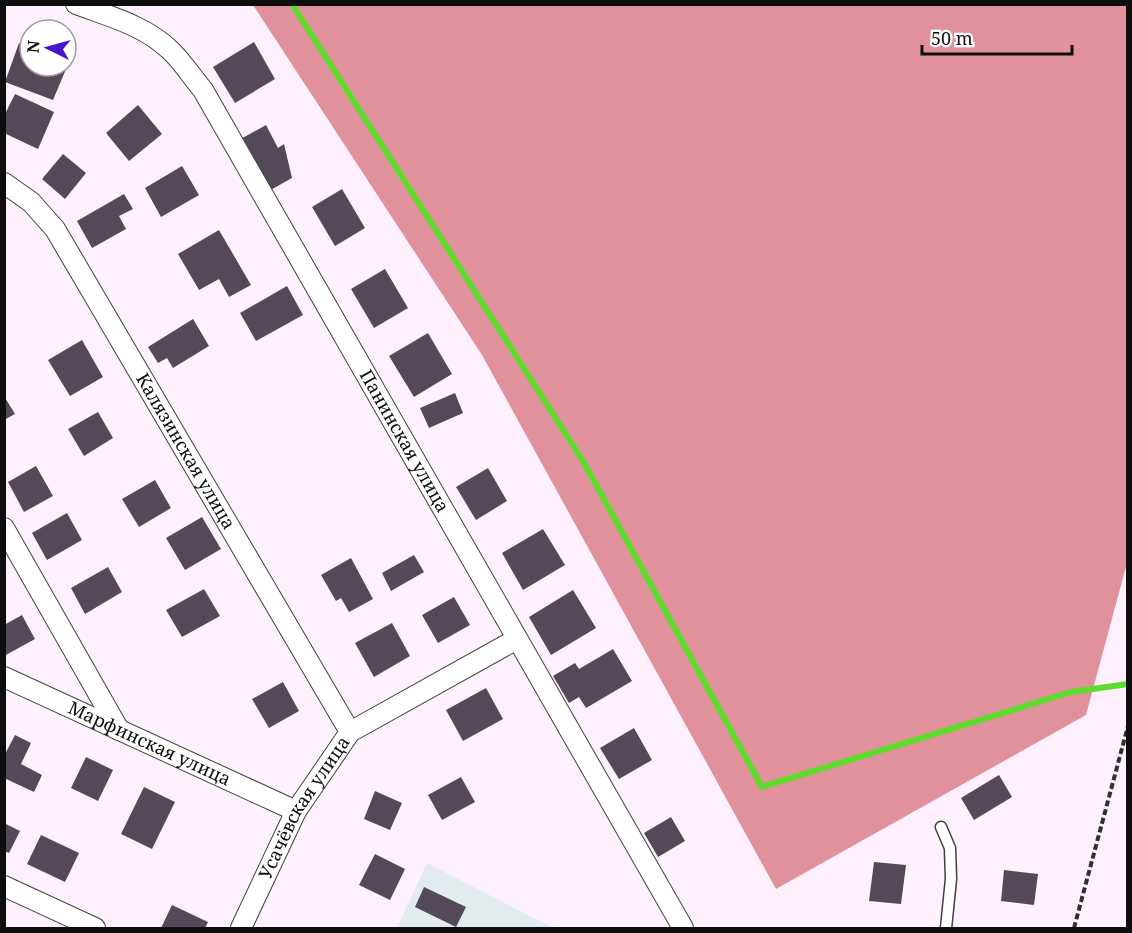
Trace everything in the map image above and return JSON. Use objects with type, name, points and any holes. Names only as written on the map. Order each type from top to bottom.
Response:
[{"type":"street","name":"Панинская улица","points":[[76,4],[126,22],[152,36],[170,50],[202,90],[683,928]]},
{"type":"street","name":"Калязинская улица","points":[[4,183],[31,202],[55,230],[350,732]]},
{"type":"street","points":[[4,528],[119,730]]},
{"type":"street","name":"Усачёвская улица","points":[[241,928],[296,811],[350,732],[517,639]]},
{"type":"street","name":"Марфинская улица","points":[[4,677],[296,811]]},
{"type":"street","points":[[4,886],[95,928]]},
{"type":"lane","points":[[942,827],[950,848],[951,879],[946,928]]},
{"type":"path","points":[[1074,928],[1128,726]]},
{"type":"shaded area","points":[[253,5],[1127,5],[1127,563],[1086,715],[776,889],[482,355]]},
{"type":"shaded area","points":[[427,863],[553,928],[397,928]]},
{"type":"building","points":[[254,42],[275,79],[235,103],[213,67]]},
{"type":"building","points":[[18,46],[18,78],[62,78],[53,100],[5,82]]},
{"type":"building","points":[[15,94],[54,112],[38,149],[4,133],[4,116]]},
{"type":"building","points":[[138,105],[162,134],[129,161],[106,133]]},
{"type":"building","points":[[266,125],[278,148],[284,144],[292,178],[267,192],[239,140]]},
{"type":"building","points":[[63,154],[86,173],[65,199],[42,179]]},
{"type":"building","points":[[182,166],[199,195],[161,217],[145,188]]},
{"type":"building","points":[[342,189],[365,228],[335,246],[312,207]]},
{"type":"building","points":[[124,194],[133,209],[119,216],[126,229],[92,248],[77,221]]},
{"type":"building","points":[[219,230],[251,285],[229,297],[219,279],[199,290],[178,254]]},
{"type":"building","points":[[385,269],[408,308],[374,328],[351,289]]},
{"type":"building","points":[[287,286],[303,315],[256,341],[240,313]]},
{"type":"building","points":[[193,319],[209,346],[173,368],[167,358],[158,363],[148,347]]},
{"type":"building","points":[[428,333],[452,374],[414,397],[389,356]]},
{"type":"building","points":[[82,340],[103,377],[70,396],[48,360]]},
{"type":"building","points":[[455,393],[463,413],[429,428],[420,408]]},
{"type":"building","points":[[4,396],[15,414],[4,420]]},
{"type":"building","points":[[98,412],[113,438],[84,456],[68,429]]},
{"type":"building","points":[[36,466],[53,496],[24,512],[8,482]]},
{"type":"building","points":[[488,468],[507,501],[476,520],[456,487]]},
{"type":"building","points":[[155,480],[171,508],[139,527],[122,499]]},
{"type":"building","points":[[67,513],[82,540],[47,560],[32,533]]},
{"type":"building","points":[[202,517],[221,549],[185,570],[166,538]]},
{"type":"building","points":[[543,529],[565,565],[523,590],[502,553]]},
{"type":"building","points":[[414,555],[424,572],[391,591],[382,573]]},
{"type":"building","points":[[351,558],[373,599],[349,612],[341,598],[336,601],[321,575]]},
{"type":"building","points":[[108,567],[122,592],[85,614],[71,588]]},
{"type":"building","points":[[204,589],[220,616],[182,637],[166,610]]},
{"type":"building","points":[[573,590],[596,628],[551,655],[529,617]]},
{"type":"building","points":[[454,597],[470,625],[438,643],[422,615]]},
{"type":"building","points":[[22,615],[35,639],[4,656],[4,625]]},
{"type":"building","points":[[392,623],[410,656],[374,677],[355,643]]},
{"type":"building","points":[[613,649],[632,681],[586,708],[579,697],[569,703],[553,676],[575,663],[579,669]]},
{"type":"building","points":[[283,682],[299,711],[269,728],[252,699]]},
{"type":"building","points":[[486,688],[503,719],[463,741],[446,710]]},
{"type":"building","points":[[634,728],[652,760],[619,779],[600,748]]},
{"type":"building","points":[[15,735],[31,743],[21,764],[42,775],[34,792],[4,778],[4,756]]},
{"type":"building","points":[[86,757],[113,770],[98,801],[71,788]]},
{"type":"building","points":[[999,775],[1012,797],[974,820],[961,798]]},
{"type":"building","points":[[461,777],[475,802],[442,820],[428,795]]},
{"type":"building","points":[[144,787],[175,802],[152,849],[121,834]]},
{"type":"building","points":[[375,791],[402,803],[390,830],[364,819]]},
{"type":"building","points":[[671,817],[685,841],[658,857],[644,833]]},
{"type":"building","points":[[4,823],[20,831],[9,853],[4,851]]},
{"type":"building","points":[[41,835],[79,853],[65,882],[27,864]]},
{"type":"building","points":[[375,854],[405,869],[390,900],[359,885]]},
{"type":"building","points":[[874,862],[906,865],[901,904],[869,901]]},
{"type":"building","points":[[1004,870],[1038,874],[1034,905],[1001,901]]},
{"type":"building","points":[[424,887],[466,907],[456,927],[415,907]]},
{"type":"building","points":[[172,905],[208,922],[205,928],[161,928]]},
{"type":"waterway","points":[[292,4],[583,461],[762,787],[1071,692],[1128,684]]}]
